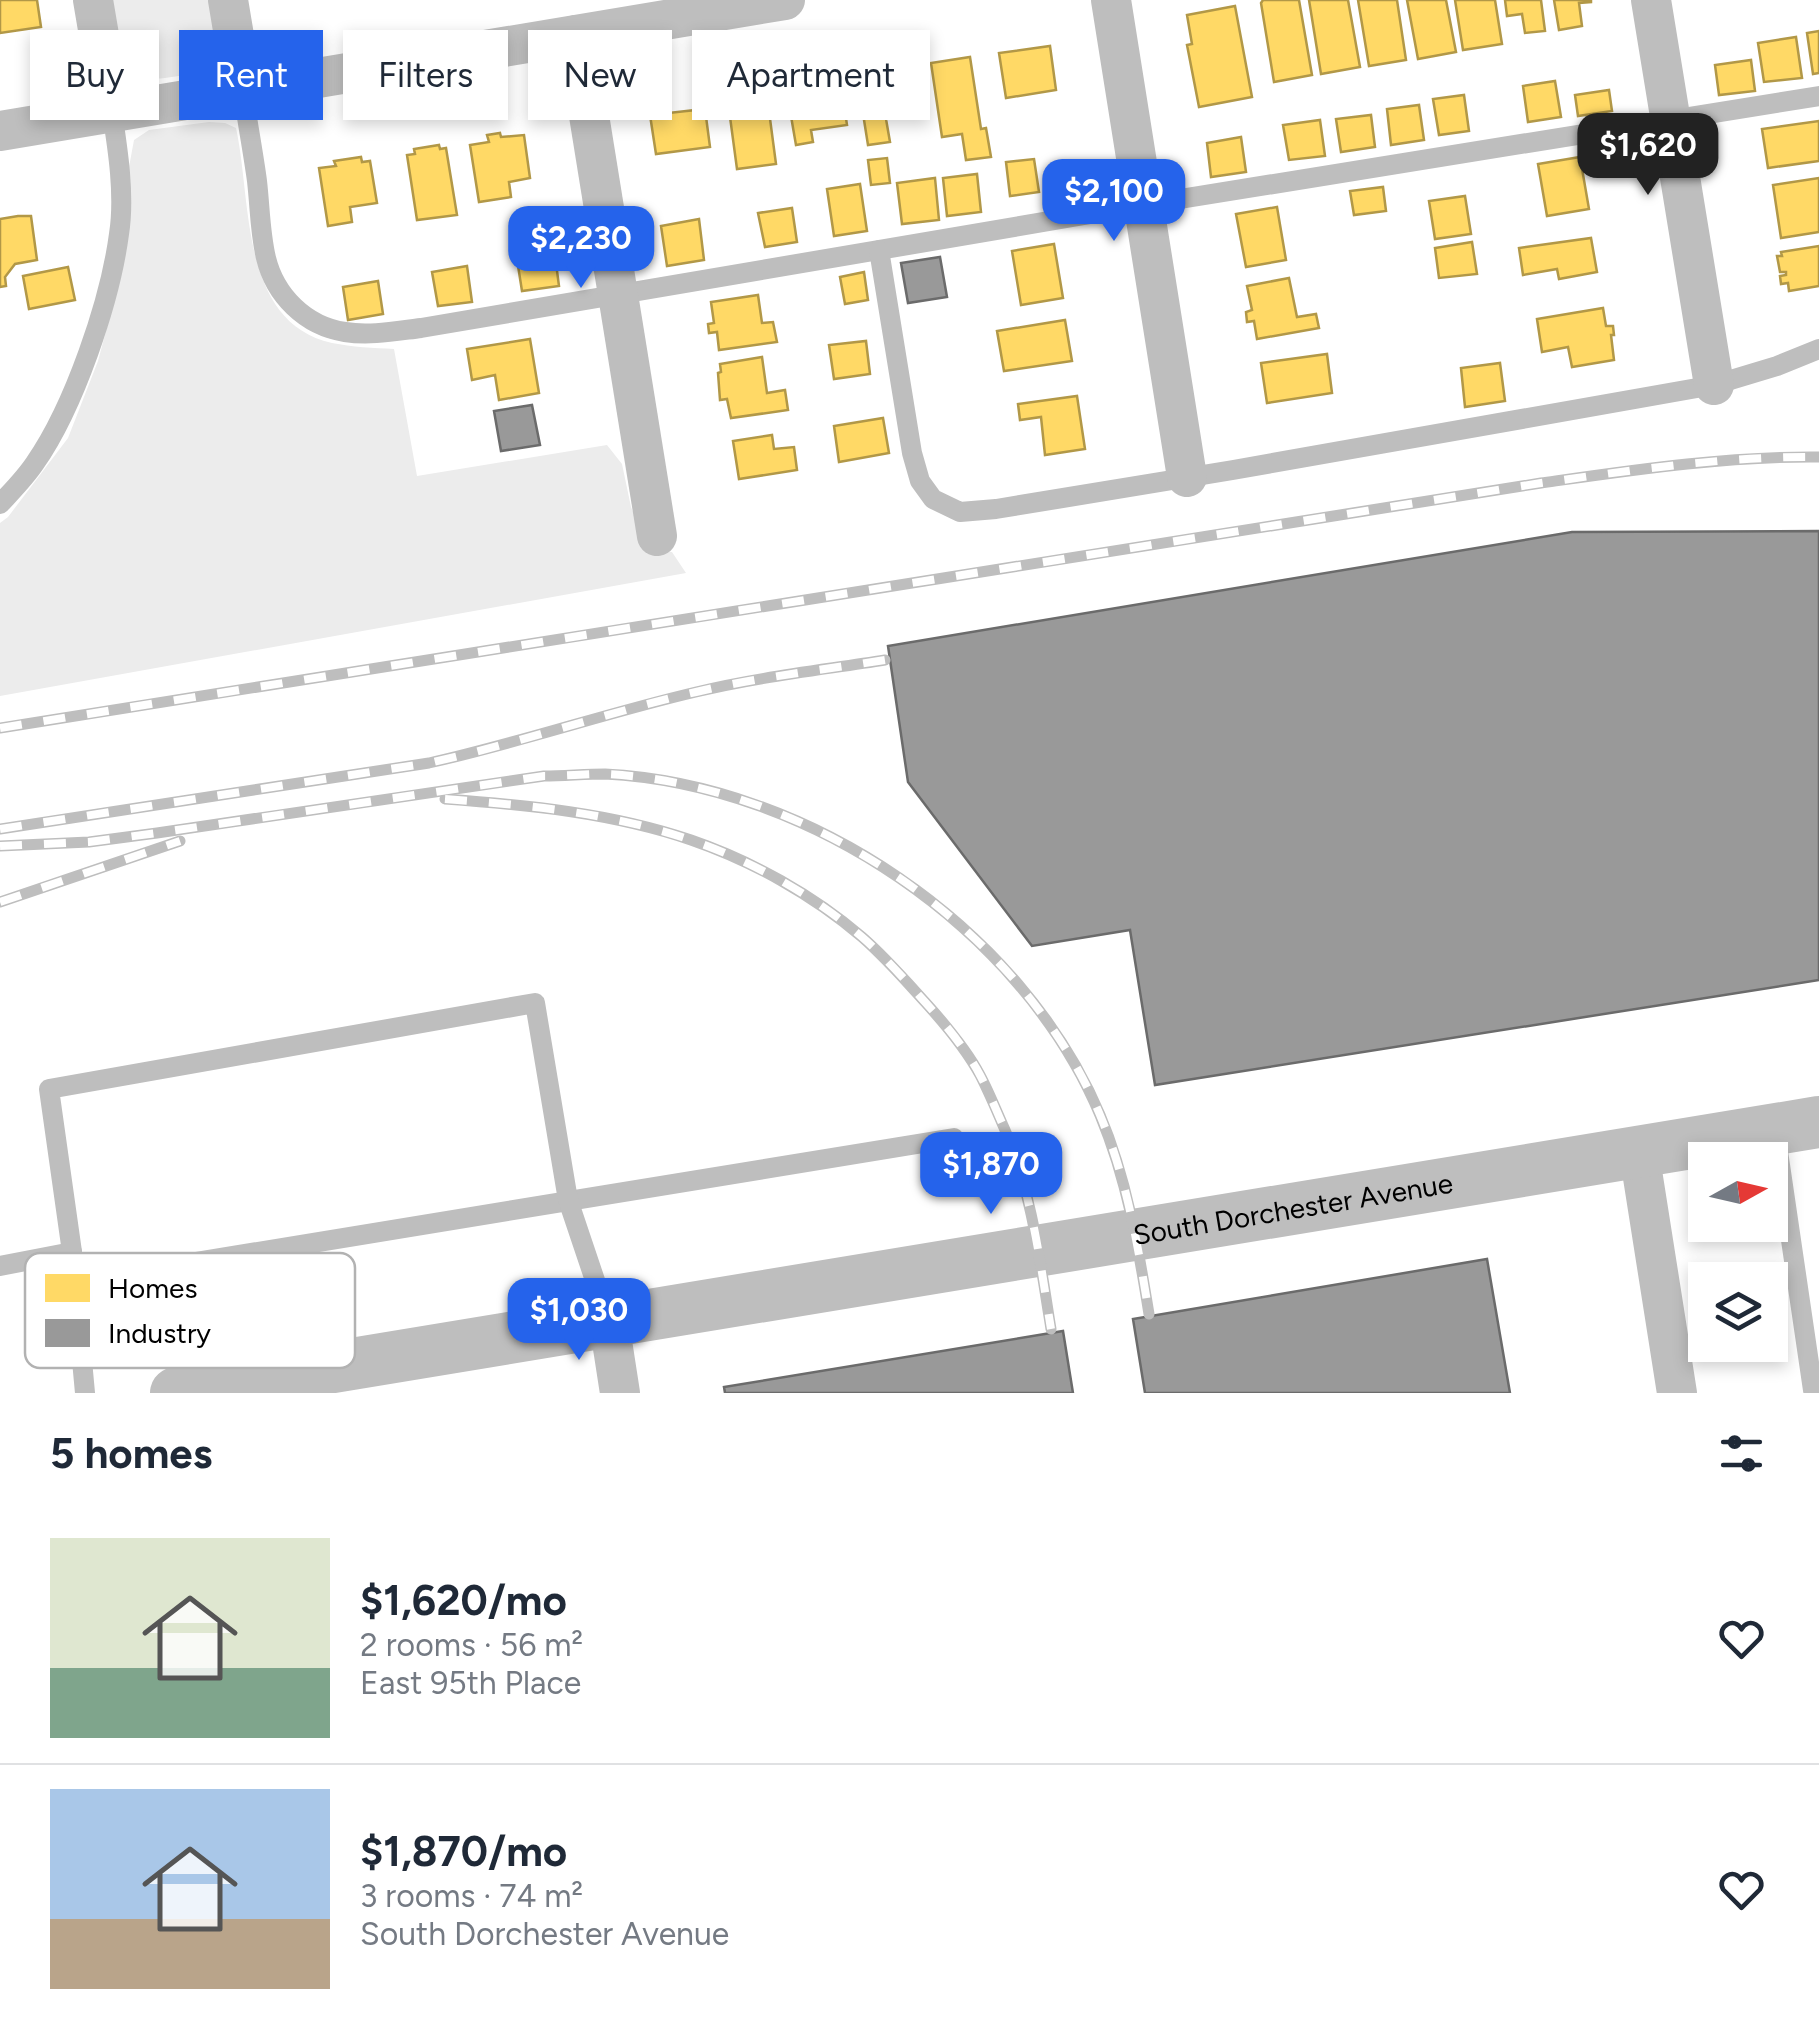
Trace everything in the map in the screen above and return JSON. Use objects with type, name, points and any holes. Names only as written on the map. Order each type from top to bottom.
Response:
[{"type":"street","points":[[94,0],[99,30]]},
{"type":"street","points":[[228,0],[233,30]]},
{"type":"street","points":[[606,30],[785,0]]},
{"type":"street","points":[[1110,0],[1187,478]]},
{"type":"street","points":[[1651,0],[1714,385]]},
{"type":"street","points":[[323,77],[528,43]]},
{"type":"street","points":[[0,131],[65,120]]},
{"type":"street","points":[[589,120],[656,536]]},
{"type":"street","name":"South Dorchester Avenue","points":[[355,1364],[1797,1125]]},
{"type":"street","points":[[1640,1152],[1677,1393]]},
{"type":"street","points":[[609,1322],[620,1393]]},
{"type":"street","name":"South Dorchester Avenue","points":[[176,1393],[328,1368]]},
{"type":"lane","points":[[248,120],[265,256],[274,282],[287,301],[310,319],[342,332],[374,334],[1819,96]]},
{"type":"lane","points":[[0,504],[34,464],[57,426],[79,378],[104,302],[120,232],[119,155],[113,120]]},
{"type":"lane","points":[[880,250],[912,453],[920,480],[933,498],[960,512],[1187,478],[1714,385],[1819,349]]},
{"type":"lane","points":[[67,1253],[72,1252],[49,1089],[535,1004],[568,1200],[609,1322]]},
{"type":"lane","points":[[1797,1125],[1813,1390]]},
{"type":"lane","points":[[249,1253],[954,1138]]},
{"type":"lane","points":[[0,1266],[25,1261]]},
{"type":"lane","points":[[83,1368],[85,1393]]},
{"type":"shaded area","points":[[109,0],[212,0],[215,30],[179,30],[179,76],[159,78],[159,30],[115,30]]},
{"type":"shaded area","points":[[209,122],[236,128],[255,255],[265,285],[280,311],[302,331],[332,343],[394,349],[417,476],[607,445],[622,464],[631,507],[646,541],[658,551],[672,552],[686,573],[0,696],[0,523],[68,438],[98,361],[121,275],[134,140],[149,130]]},
{"type":"building: Homes","points":[[0,0],[37,0],[41,27],[0,33]]},
{"type":"building: Homes","points":[[1263,0],[1299,0],[1312,75],[1274,82]]},
{"type":"building: Homes","points":[[1309,0],[1348,0],[1360,67],[1321,74]]},
{"type":"building: Homes","points":[[1358,0],[1397,0],[1406,60],[1369,66]]},
{"type":"building: Homes","points":[[1407,0],[1446,0],[1456,52],[1418,59]]},
{"type":"building: Homes","points":[[1455,0],[1495,0],[1502,44],[1463,50]]},
{"type":"building: Homes","points":[[1505,0],[1541,0],[1545,31],[1525,33],[1522,14],[1507,16]]},
{"type":"building: Homes","points":[[1554,0],[1591,0],[1579,3],[1582,26],[1559,30]]},
{"type":"building: Homes","points":[[1235,6],[1252,97],[1199,107],[1187,45],[1192,44],[1187,15]]},
{"type":"building: Homes","points":[[1819,31],[1819,73],[1813,74],[1807,33]]},
{"type":"building: Homes","points":[[1796,37],[1802,78],[1764,82],[1758,43]]},
{"type":"building: Homes","points":[[1050,46],[1056,90],[1006,98],[999,53]]},
{"type":"building: Homes","points":[[970,57],[981,129],[986,128],[991,157],[966,160],[962,134],[942,137],[931,63]]},
{"type":"building: Homes","points":[[1751,60],[1755,91],[1719,95],[1715,65]]},
{"type":"building: Homes","points":[[1555,81],[1561,117],[1528,122],[1523,86]]},
{"type":"building: Homes","points":[[1609,90],[1612,111],[1578,116],[1575,95]]},
{"type":"building: Homes","points":[[1464,95],[1469,131],[1439,135],[1433,99]]},
{"type":"building: Homes","points":[[1419,105],[1424,140],[1391,145],[1387,109]]},
{"type":"building: Homes","points":[[692,110],[692,120],[706,120],[710,147],[656,154],[651,120],[672,120],[672,113]]},
{"type":"building: Homes","points":[[1371,115],[1375,147],[1341,152],[1336,119]]},
{"type":"building: Homes","points":[[730,120],[770,120],[776,164],[737,169]]},
{"type":"building: Homes","points":[[792,120],[846,120],[847,125],[811,130],[813,142],[796,145]]},
{"type":"building: Homes","points":[[864,120],[886,120],[890,142],[868,145]]},
{"type":"building: Homes","points":[[1320,120],[1325,156],[1289,160],[1283,125]]},
{"type":"building: Homes","points":[[1819,121],[1819,161],[1768,168],[1762,129]]},
{"type":"building: Homes","points":[[500,133],[501,137],[524,135],[530,178],[509,182],[511,197],[479,202],[470,145],[489,142],[487,135]]},
{"type":"building: Homes","points":[[1241,137],[1246,172],[1211,177],[1207,143]]},
{"type":"building: Homes","points":[[439,145],[440,149],[446,148],[457,215],[417,220],[407,155],[415,154],[414,149]]},
{"type":"building: Homes","points":[[361,157],[362,162],[370,161],[377,203],[350,207],[352,222],[328,226],[319,168]]},
{"type":"building: Homes","points":[[1580,157],[1589,209],[1547,216],[1538,164]]},
{"type":"building: Homes","points":[[887,158],[890,183],[871,185],[868,160]]},
{"type":"building: Homes","points":[[1034,159],[1039,192],[1010,196],[1006,162]]},
{"type":"building: Homes","points":[[977,174],[981,212],[947,216],[943,178]]},
{"type":"building: Homes","points":[[935,178],[939,220],[902,224],[897,183]]},
{"type":"building: Homes","points":[[1819,178],[1819,232],[1781,238],[1773,185]]},
{"type":"building: Homes","points":[[860,184],[867,231],[834,236],[827,189]]},
{"type":"building: Homes","points":[[1383,187],[1386,211],[1354,215],[1350,191]]},
{"type":"building: Homes","points":[[1465,196],[1471,234],[1435,239],[1429,201]]},
{"type":"building: Homes","points":[[1277,207],[1286,260],[1246,267],[1236,214]]},
{"type":"building: Homes","points":[[792,208],[797,242],[765,247],[758,213]]},
{"type":"building: Homes","points":[[31,216],[37,260],[15,264],[5,277],[6,286],[0,287],[0,219]]},
{"type":"building: Homes","points":[[699,219],[704,260],[667,266],[661,226]]},
{"type":"building: Homes","points":[[1591,238],[1597,272],[1559,279],[1557,269],[1523,275],[1519,248]]},
{"type":"building: Homes","points":[[1472,242],[1477,274],[1439,278],[1435,248]]},
{"type":"building: Homes","points":[[1054,244],[1063,298],[1021,305],[1012,251]]},
{"type":"building: Homes","points":[[1819,246],[1819,286],[1789,291],[1788,283],[1781,284],[1780,276],[1786,272],[1780,272],[1777,256]]},
{"type":"building: Homes","points":[[554,248],[559,286],[522,291],[516,253]]},
{"type":"building: Homes","points":[[467,266],[472,302],[438,306],[432,272]]},
{"type":"building: Homes","points":[[68,267],[75,300],[29,309],[23,276]]},
{"type":"building: Homes","points":[[864,272],[868,300],[845,304],[840,277]]},
{"type":"building: Homes","points":[[1289,278],[1297,317],[1316,314],[1319,328],[1257,339],[1254,321],[1247,322],[1246,312],[1252,310],[1247,286]]},
{"type":"building: Homes","points":[[378,281],[383,314],[348,320],[343,287]]},
{"type":"building: Homes","points":[[758,295],[762,323],[773,322],[777,342],[719,350],[717,332],[709,333],[708,324],[714,323],[711,302]]},
{"type":"building: Homes","points":[[1603,308],[1606,326],[1613,326],[1614,360],[1572,367],[1568,347],[1542,352],[1537,319]]},
{"type":"building: Homes","points":[[1065,320],[1072,361],[1004,371],[997,331]]},
{"type":"building: Homes","points":[[530,339],[539,393],[499,400],[495,375],[472,380],[467,349]]},
{"type":"building: Homes","points":[[866,341],[870,374],[834,379],[829,345]]},
{"type":"building: Homes","points":[[1327,354],[1332,393],[1267,403],[1261,363]]},
{"type":"building: Homes","points":[[762,357],[767,393],[785,390],[788,410],[731,418],[727,399],[720,400],[720,364]]},
{"type":"building: Homes","points":[[1500,363],[1505,401],[1465,407],[1461,368]]},
{"type":"building: Homes","points":[[1077,396],[1085,449],[1045,455],[1041,417],[1020,420],[1018,404]]},
{"type":"building: Homes","points":[[883,418],[889,453],[839,462],[834,426]]},
{"type":"building: Homes","points":[[772,435],[774,449],[794,447],[797,470],[739,479],[733,441]]},
{"type":"building: Industry","points":[[940,257],[947,297],[908,303],[901,263]]},
{"type":"building: Industry","points":[[532,405],[540,445],[501,451],[494,411]]},
{"type":"building: Industry","points":[[1819,531],[1819,980],[1155,1085],[1130,930],[1032,946],[908,782],[888,646],[1572,532]]},
{"type":"building: Industry","points":[[1487,1259],[1510,1393],[1145,1393],[1133,1319]]},
{"type":"building: Industry","points":[[1063,1331],[1073,1393],[725,1393],[724,1387]]},
{"type":"railway","points":[[0,728],[1541,483],[1714,461],[1819,457]]},
{"type":"railway","points":[[0,829],[429,763],[696,692],[885,660]]},
{"type":"railway","points":[[0,846],[89,842],[544,776],[605,774],[681,784],[757,805],[830,837],[899,878],[962,927],[1018,984],[1064,1047],[1100,1115],[1124,1188],[1149,1314]]},
{"type":"railway","points":[[445,799],[600,817],[691,840],[781,881],[862,937],[948,1028],[987,1088],[1022,1178],[1051,1329]]},
{"type":"railway","points":[[0,902],[180,841]]}]
